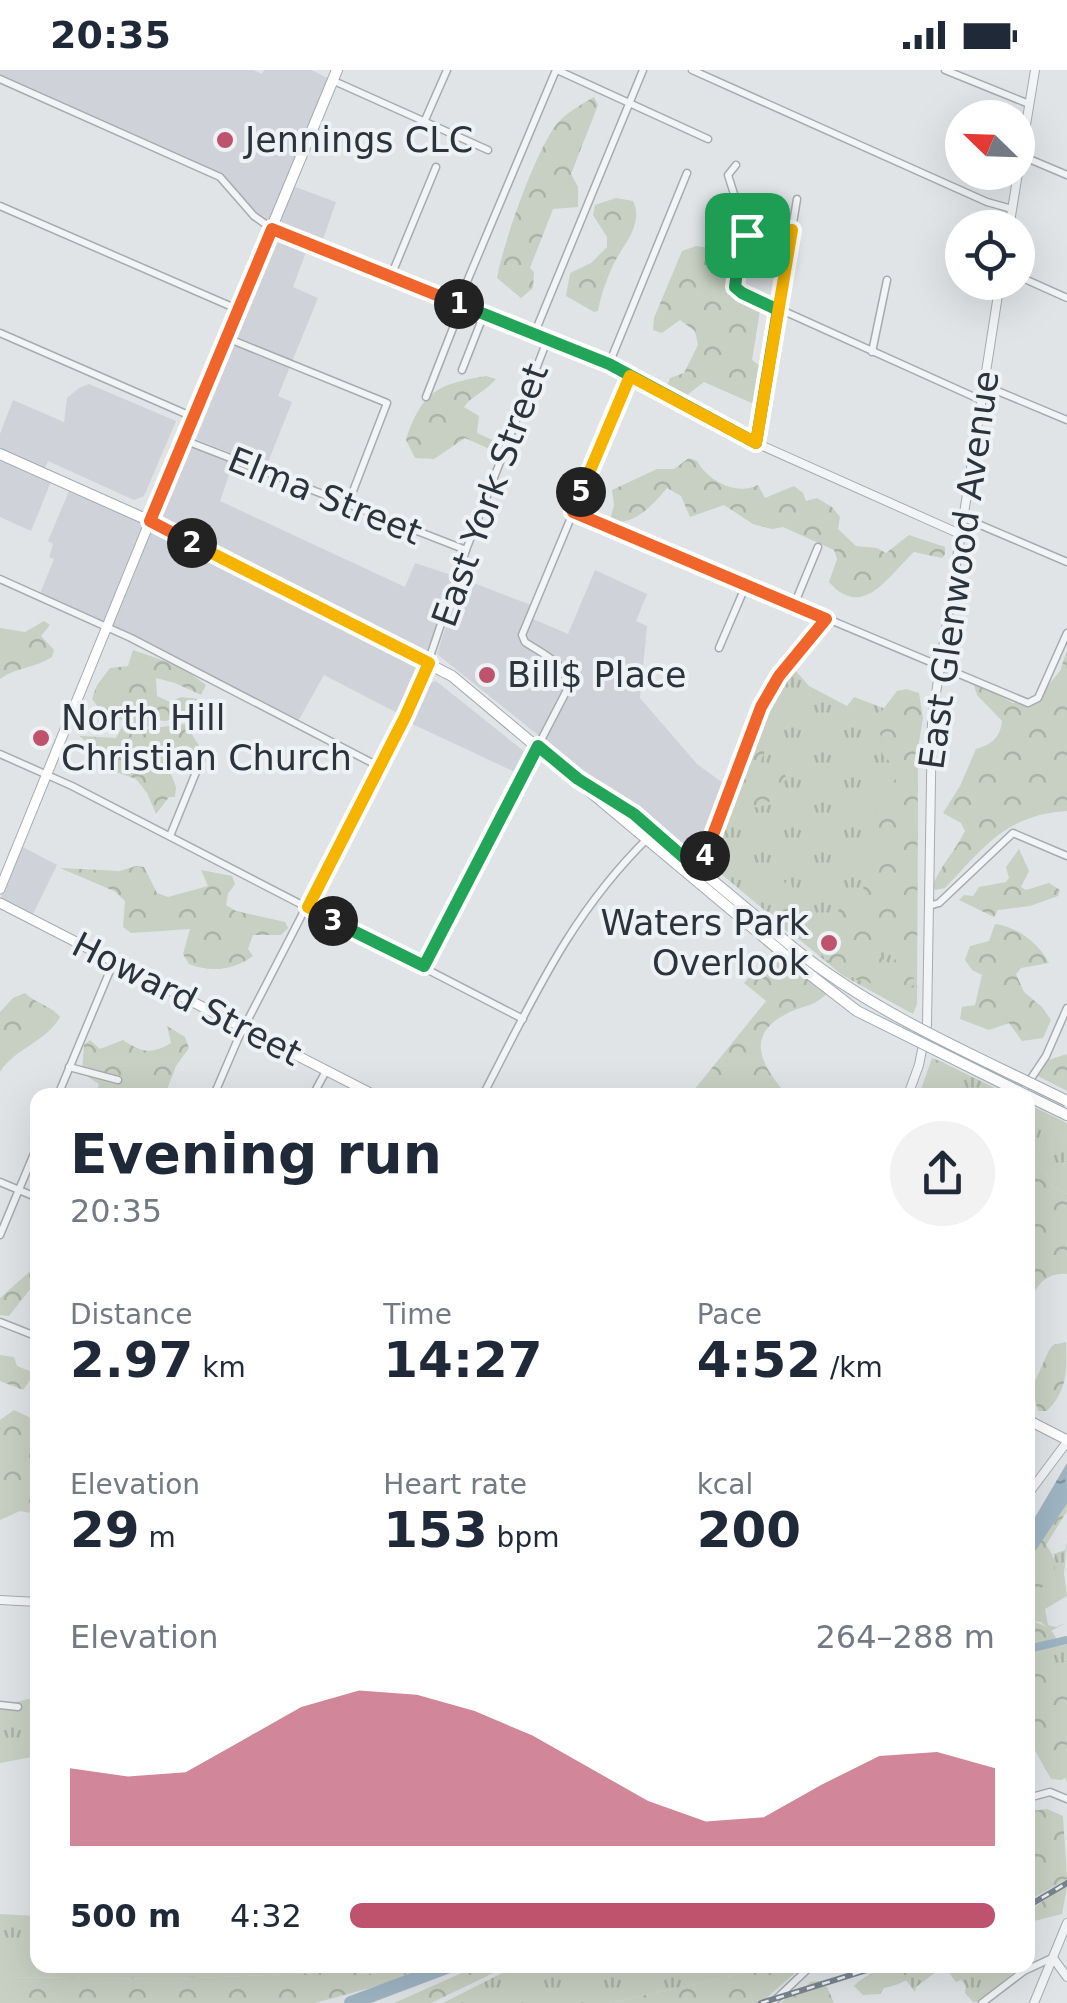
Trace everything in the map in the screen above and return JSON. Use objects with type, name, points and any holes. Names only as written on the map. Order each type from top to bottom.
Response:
[{"type":"main road","points":[[0,889],[335,75]]},
{"type":"main road","points":[[0,454],[150,521],[452,676],[699,876],[857,1012],[1010,1088]]},
{"type":"main road","name":"Howard Street","points":[[0,903],[361,1088]]},
{"type":"main road","points":[[793,954],[890,1013],[1067,1101]]},
{"type":"main road","points":[[1035,1100],[1067,1116]]},
{"type":"main road","points":[[1035,1424],[1067,1441]]},
{"type":"street","points":[[425,120],[447,70]]},
{"type":"street","points":[[426,396],[557,70],[708,139]]},
{"type":"street","name":"East York Street","points":[[535,332],[643,70]]},
{"type":"street","points":[[692,70],[987,202],[1012,210],[1016,190]]},
{"type":"street","points":[[945,70],[1018,100]]},
{"type":"street","points":[[1029,100],[1035,70]]},
{"type":"street","points":[[335,75],[488,150]]},
{"type":"street","points":[[0,78],[220,176],[254,216],[272,229],[609,364],[756,443],[960,534]]},
{"type":"street","points":[[1035,161],[1067,175]]},
{"type":"street","points":[[736,165],[728,175],[747,235],[740,248],[735,287],[981,400]]},
{"type":"street","points":[[392,276],[436,167]]},
{"type":"street","points":[[609,364],[687,174]]},
{"type":"street","points":[[756,443],[797,198]]},
{"type":"street","points":[[0,206],[238,310]]},
{"type":"street","points":[[747,235],[792,230]]},
{"type":"street","points":[[872,352],[886,280]]},
{"type":"street","points":[[1035,284],[1067,298]]},
{"type":"street","name":"East Glenwood Avenue","points":[[910,1088],[927,1025],[931,739],[997,300]]},
{"type":"street","points":[[462,370],[484,314]]},
{"type":"street","name":"Elma Street","points":[[0,333],[194,417]]},
{"type":"street","points":[[227,338],[387,403],[348,504]]},
{"type":"street","name":"East York Street","points":[[217,1088],[429,663],[466,550],[548,338]]},
{"type":"street","points":[[424,966],[569,681],[564,670],[524,642],[522,634],[630,376]]},
{"type":"street","points":[[983,385],[1067,420]]},
{"type":"street","name":"Elma Street","points":[[184,440],[466,550]]},
{"type":"street","points":[[573,512],[1024,702],[1038,698],[1067,632]]},
{"type":"street","points":[[964,518],[1067,562]]},
{"type":"street","points":[[794,605],[818,547]]},
{"type":"street","points":[[0,579],[108,626],[380,766]]},
{"type":"street","points":[[719,648],[746,585]]},
{"type":"street","points":[[699,876],[761,707],[779,676],[826,619]]},
{"type":"street","points":[[0,754],[170,836],[523,1018]]},
{"type":"street","points":[[170,836],[202,760]]},
{"type":"street","points":[[929,906],[938,904],[1012,833],[1067,856]]},
{"type":"street","points":[[487,1088],[580,916],[650,836]]},
{"type":"street","points":[[61,1088],[114,961]]},
{"type":"street","points":[[1028,1088],[1067,1008]]},
{"type":"street","points":[[69,1067],[118,1080]]},
{"type":"street","points":[[317,1088],[326,1070]]},
{"type":"street","points":[[0,1235],[30,1163]]},
{"type":"street","points":[[0,1182],[30,1195]]},
{"type":"street","points":[[0,1322],[30,1334]]},
{"type":"street","points":[[1035,1484],[1067,1441]]},
{"type":"street","points":[[0,1600],[30,1602]]},
{"type":"street","points":[[0,1705],[18,1707]]},
{"type":"street","points":[[1035,1796],[1050,1792],[1067,1799]]},
{"type":"street","points":[[1034,2003],[1067,1923]]},
{"type":"street","points":[[1053,1958],[1067,1977]]},
{"type":"street","points":[[1035,1967],[1053,1958]]},
{"type":"street","points":[[772,2003],[804,1973]]},
{"type":"street","points":[[982,2003],[1023,1973]]},
{"type":"shaded area","points":[[0,70],[253,70],[262,74],[264,70],[311,70],[330,79],[290,185],[336,202],[320,248],[309,244],[293,287],[318,298],[278,396],[292,402],[266,467],[196,439],[262,276],[254,271],[272,229],[254,216],[220,177],[0,79]]},
{"type":"shaded area","points":[[89,384],[176,421],[144,496],[134,500],[48,461],[43,473],[53,477],[31,531],[0,517],[0,434],[13,400],[64,422],[67,398]]},
{"type":"shaded area","points":[[184,440],[234,460],[220,501],[405,587],[415,563],[457,577],[429,663],[405,717],[324,675],[297,723],[39,596],[54,559],[49,557],[53,544],[48,541],[71,486],[150,521]]},
{"type":"shaded area","points":[[595,570],[647,594],[636,621],[647,626],[640,698],[697,764],[723,783],[698,852],[690,854],[679,848],[437,654],[461,578],[531,605],[526,616],[568,634]]},
{"type":"shaded area","points":[[436,681],[525,752],[517,773],[408,722],[426,684]]},
{"type":"shaded area","points":[[21,846],[57,865],[32,916],[0,899]]},
{"type":"green space","points":[[594,97],[598,105],[571,174],[578,187],[578,207],[553,209],[530,268],[534,272],[533,288],[521,298],[497,278],[521,199],[556,125]]},
{"type":"green space","points":[[616,198],[633,201],[636,218],[609,274],[598,311],[594,312],[566,296],[570,273],[591,263],[607,247],[607,237],[593,215],[595,205]]},
{"type":"green space","points":[[696,246],[710,248],[709,264],[726,277],[739,301],[760,311],[752,360],[764,369],[754,404],[704,382],[687,395],[667,386],[670,378],[684,373],[698,345],[695,331],[680,320],[662,333],[653,330],[654,318],[682,251]]},
{"type":"green space","points":[[486,376],[496,379],[464,407],[479,416],[477,433],[497,442],[494,451],[465,438],[434,459],[415,458],[406,440],[426,400],[456,382]]},
{"type":"green space","points":[[689,458],[697,461],[708,475],[732,488],[758,485],[765,498],[794,486],[806,501],[817,498],[832,507],[840,517],[838,529],[856,546],[886,553],[909,535],[945,547],[945,554],[942,558],[914,552],[874,591],[853,597],[829,582],[837,559],[834,550],[783,527],[772,529],[753,524],[724,505],[690,517],[681,496],[667,488],[634,518],[610,521],[612,490],[657,469],[674,469]]},
{"type":"green space","points":[[44,621],[50,625],[41,636],[54,650],[52,657],[0,679],[0,628],[25,632]]},
{"type":"green space","points":[[133,650],[182,667],[206,685],[201,695],[156,678],[157,696],[170,702],[181,697],[215,701],[214,708],[200,719],[180,715],[166,721],[155,720],[146,729],[185,724],[200,747],[190,764],[164,756],[176,787],[175,797],[169,797],[156,814],[136,779],[116,772],[80,736],[116,738],[125,722],[98,707],[92,699],[110,668],[128,666]]},
{"type":"green space","points":[[1067,650],[1067,811],[1012,826],[985,846],[945,888],[935,890],[936,878],[965,831],[961,823],[943,813],[976,749],[994,740],[1001,727],[1002,721],[977,695],[973,682],[1013,703],[1034,702],[1060,671]]},
{"type":"green space","points":[[794,669],[809,686],[847,706],[854,697],[918,721],[917,1004],[913,1014],[842,975],[714,868],[712,859],[744,760],[766,713]]},
{"type":"green space","points":[[897,691],[919,693],[923,718],[918,748],[917,961],[908,967],[893,962],[901,952],[898,940],[885,933],[876,955],[914,979],[906,992],[856,980],[851,969],[839,971],[820,953],[773,922],[786,881],[791,882],[804,932],[829,949],[835,944],[834,920],[845,899],[863,897],[864,871],[872,864],[870,830],[878,830],[877,813],[871,807],[876,792],[890,784],[899,771],[882,754],[883,740],[874,721]]},
{"type":"green space","points":[[775,722],[759,767],[763,774],[782,771],[787,778],[762,806],[735,804],[763,729]]},
{"type":"green space","points":[[1019,849],[1029,871],[1021,887],[1026,890],[1049,883],[1060,890],[1058,896],[1030,906],[998,910],[994,917],[959,900],[964,895],[973,896],[979,887],[1006,882],[1006,867]]},
{"type":"green space","points":[[144,867],[157,893],[168,897],[208,886],[201,870],[232,876],[235,884],[226,905],[285,922],[288,928],[281,935],[253,935],[248,949],[253,956],[238,964],[222,969],[197,967],[189,964],[183,954],[190,929],[131,933],[123,927],[125,901],[114,891],[60,868],[120,871]]},
{"type":"green space","points":[[995,924],[1026,937],[1049,963],[1021,968],[1016,974],[1024,992],[1051,1020],[1043,1038],[1022,1041],[1009,1023],[989,1030],[960,1019],[962,1007],[975,1005],[982,975],[965,960],[970,946],[989,941]]},
{"type":"green space","points":[[776,947],[829,991],[814,1003],[788,1013],[765,1031],[761,1041],[764,1062],[782,1088],[696,1088],[766,1001],[744,983]]},
{"type":"green space","points":[[25,993],[60,1017],[47,1033],[13,1057],[0,1072],[0,1012],[13,998]]},
{"type":"green space","points":[[167,1026],[185,1037],[189,1048],[168,1088],[98,1088],[99,1084],[82,1073],[84,1045],[90,1040],[100,1049],[123,1040],[152,1050],[171,1043]]},
{"type":"green space","points":[[1067,1054],[1067,1091],[1034,1074],[1042,1062]]},
{"type":"green space","points":[[932,1058],[995,1088],[921,1088]]},
{"type":"green space","points":[[1035,1107],[1067,1123],[1067,1194],[1053,1187],[1045,1173],[1035,1166]]},
{"type":"green space","points":[[1035,1166],[1045,1173],[1053,1187],[1067,1194],[1067,1274],[1052,1276],[1035,1291]]},
{"type":"green space","points":[[30,1271],[30,1289],[9,1316],[0,1315],[0,1298]]},
{"type":"green space","points":[[1066,1342],[1066,1371],[1054,1403],[1047,1411],[1038,1411],[1035,1381],[1053,1345]]},
{"type":"green space","points":[[0,1355],[14,1357],[17,1366],[30,1371],[30,1380],[23,1390],[0,1381]]},
{"type":"green space","points":[[14,1410],[30,1418],[30,1513],[20,1511],[0,1520],[0,1420]]},
{"type":"green space","points":[[1067,1490],[1067,1511],[1046,1545],[1054,1561],[1053,1575],[1035,1592],[1035,1538]]},
{"type":"green space","points":[[1067,1541],[1067,1596],[1045,1609],[1048,1625],[1056,1627],[1067,1622],[1051,1631],[1035,1622],[1035,1593],[1053,1554],[1065,1550]]},
{"type":"green space","points":[[1035,1623],[1048,1628],[1058,1647],[1035,1653]]},
{"type":"green space","points":[[1067,1644],[1067,1783],[1035,1677],[1035,1653]]},
{"type":"green space","points":[[1035,1667],[1047,1675],[1050,1683],[1056,1679],[1067,1681],[1067,1777],[1051,1779],[1035,1750]]},
{"type":"green space","points":[[30,1699],[30,1757],[0,1763],[0,1706]]},
{"type":"green space","points":[[1047,1809],[1063,1816],[1067,1879],[1035,1897],[1035,1811]]},
{"type":"green space","points":[[1067,1887],[1062,1914],[1035,1921],[1035,1906]]},
{"type":"green space","points":[[0,1914],[30,1916],[30,1973],[315,1973],[174,1979],[0,1977]]},
{"type":"green space","points":[[418,1973],[315,2003],[0,2003],[0,1977],[174,1979]]},
{"type":"green space","points":[[462,1973],[493,1973],[431,2003],[394,2003]]},
{"type":"green space","points":[[502,1973],[745,1973],[609,2003],[443,2003]]},
{"type":"green space","points":[[745,1973],[795,1973],[761,2003],[609,2003]]},
{"type":"green space","points":[[919,1973],[935,1973],[915,1992],[906,1980]]},
{"type":"green space","points":[[919,1973],[884,1988],[880,1994],[863,1995],[854,1986],[871,1974]]},
{"type":"green space","points":[[949,1973],[1013,1973],[979,2002],[973,2002],[965,1993],[966,1986],[961,1980],[956,1982]]},
{"type":"green space","points":[[820,1981],[834,2003],[781,2003],[793,1990],[803,1992],[810,1982]]},
{"type":"water","points":[[1067,1463],[1067,1490],[1035,1538],[1035,1517]]},
{"type":"waterway","points":[[1035,1539],[1067,1491]]},
{"type":"waterway","points":[[1035,1647],[1067,1640]]},
{"type":"waterway","points":[[351,2003],[431,1973]]},
{"type":"railway","points":[[1035,1902],[1067,1883]]},
{"type":"railway","points":[[761,2003],[857,1973]]},
{"type":"place","name":"Jennings CLC","points":[[225,140]]},
{"type":"place","name":"Bill$ Place","points":[[487,675]]},
{"type":"place","name":"North Hill Christian Church","points":[[41,738]]},
{"type":"place","name":"Waters Park Overlook","points":[[829,943]]},
{"type":"route","points":[[747,235],[740,248],[735,287],[778,310],[756,443],[609,364],[576,349],[272,229],[150,521],[429,663],[308,907],[424,966],[538,746],[578,779],[634,814],[697,869],[710,845],[761,707],[779,676],[826,619],[573,512],[630,376],[756,443],[792,230],[777,228],[747,235]]}]
